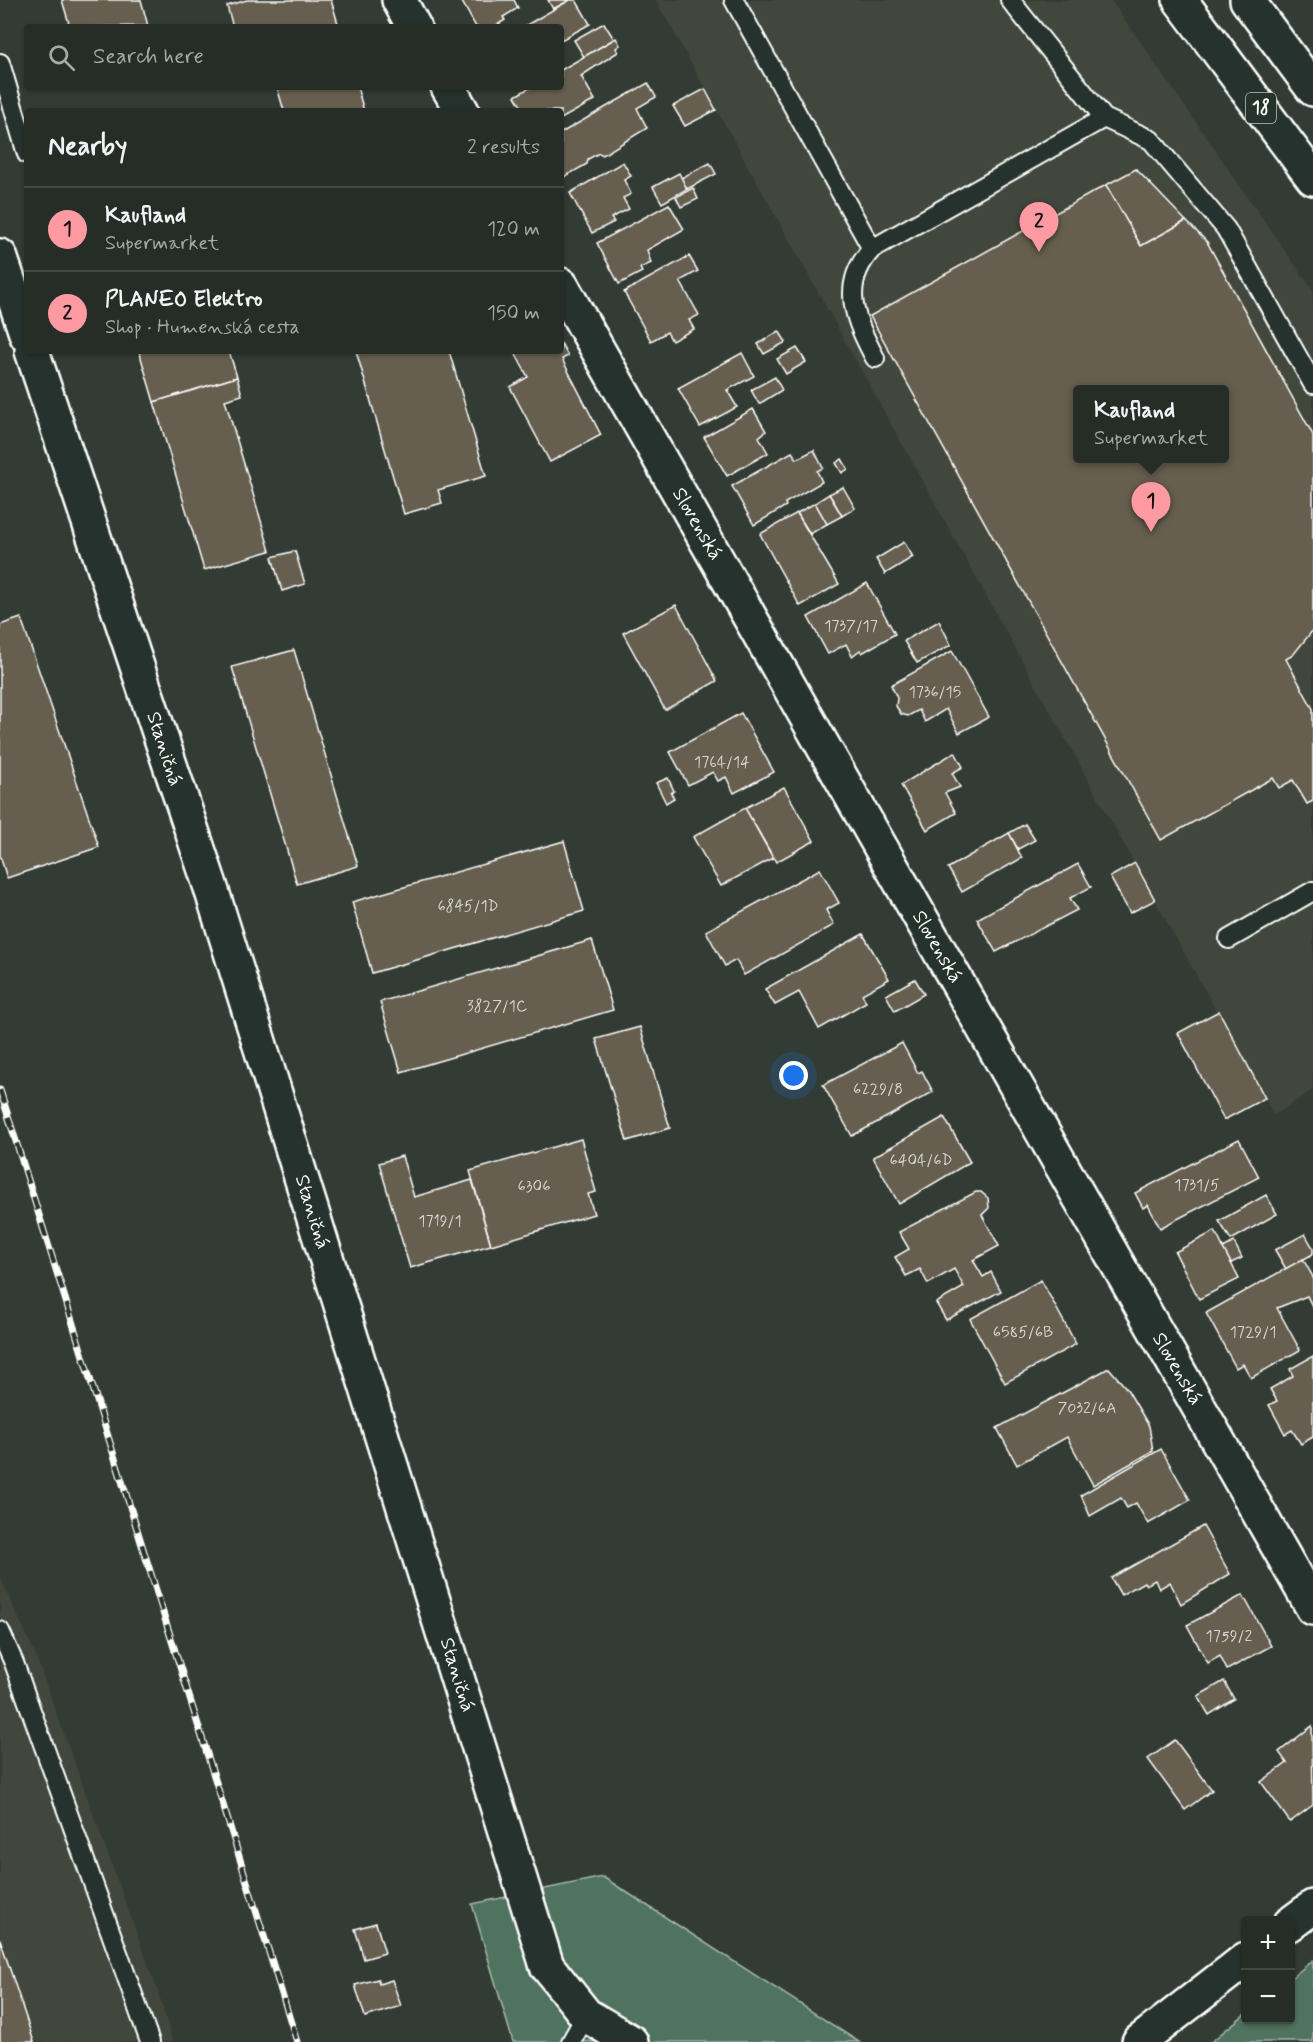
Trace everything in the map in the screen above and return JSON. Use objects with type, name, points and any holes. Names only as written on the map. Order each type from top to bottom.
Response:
[{"type":"street","points":[[399,0],[412,24]]},
{"type":"street","name":"18","points":[[1180,0],[1313,178]]},
{"type":"street","points":[[1247,0],[1313,89]]},
{"type":"street","points":[[450,90],[460,108]]},
{"type":"street","name":"Staničná","points":[[0,256],[24,321]]},
{"type":"street","name":"Slovenská","points":[[564,290],[1313,1608]]},
{"type":"street","name":"Staničná","points":[[36,354],[210,885],[547,1966],[579,2028],[631,2042]]},
{"type":"street","points":[[1295,1920],[1313,1907]]},
{"type":"street","points":[[1139,2042],[1241,1962]]},
{"type":"lane","points":[[734,0],[872,249]]},
{"type":"lane","points":[[1010,0],[1104,118],[1151,140],[1226,229],[1313,384]]},
{"type":"lane","points":[[0,63],[24,144]]},
{"type":"lane","points":[[875,357],[857,324],[852,291],[862,260],[872,249],[1104,118]]},
{"type":"lane","points":[[1229,939],[1313,891]]},
{"type":"lane","points":[[0,1631],[7,1666],[150,2042]]},
{"type":"shaded area","points":[[656,0],[1111,0],[1313,291],[1313,1090],[1274,1115]]},
{"type":"shaded area","points":[[0,1577],[35,1654],[158,1992],[173,2042],[0,2042]]},
{"type":"green space","points":[[603,1877],[859,2042],[513,2042],[472,1904]]},
{"type":"green space","points":[[1313,1960],[1313,2042],[1211,2042],[1241,2017],[1241,2024],[1295,2024],[1295,1975]]},
{"type":"building","points":[[62,0],[141,0],[147,24],[69,24]]},
{"type":"building","points":[[247,0],[331,0],[338,24],[232,24],[227,6]]},
{"type":"building","points":[[461,0],[514,0],[518,8],[503,17],[505,20],[499,24],[474,24]]},
{"type":"building","points":[[548,0],[570,0],[553,9]]},
{"type":"building","points":[[570,0],[576,0],[590,24],[564,38],[564,24],[528,24]]},
{"type":"building","points":[[604,23],[614,39],[584,57],[574,40]]},
{"type":"building","points":[[616,38],[620,45],[616,48],[618,52],[581,76],[595,100],[564,117],[564,108],[522,108],[515,96],[526,90],[564,90],[564,68]]},
{"type":"building","points":[[648,83],[656,97],[637,108],[647,128],[603,155],[599,153],[588,159],[587,164],[564,177],[564,131]]},
{"type":"building","points":[[705,89],[716,110],[685,126],[673,106]]},
{"type":"building","points":[[278,90],[358,90],[363,108],[283,108]]},
{"type":"building","points":[[623,162],[631,176],[624,180],[631,194],[623,198],[629,209],[611,218],[614,222],[592,233],[570,193]]},
{"type":"building","points":[[710,163],[716,174],[687,189],[681,178]]},
{"type":"building","points":[[1136,169],[1186,221],[1141,246],[1106,185]]},
{"type":"building","points":[[679,173],[687,189],[662,203],[653,187]]},
{"type":"building","points":[[1106,185],[1141,246],[1186,221],[1207,242],[1313,435],[1313,630],[1293,655],[1286,659],[1313,709],[1313,801],[1307,804],[1293,780],[1279,788],[1273,778],[1161,840],[870,316]]},
{"type":"building","points":[[693,188],[698,199],[681,207],[676,197]]},
{"type":"building","points":[[669,204],[684,229],[647,250],[651,263],[640,268],[642,272],[619,284],[597,243]]},
{"type":"building","points":[[689,256],[698,271],[680,281],[699,315],[689,320],[694,329],[672,341],[667,332],[651,341],[624,292]]},
{"type":"building","points":[[779,331],[786,342],[764,354],[758,344]]},
{"type":"building","points":[[797,348],[806,362],[786,374],[777,359]]},
{"type":"building","points":[[564,349],[568,356],[562,359],[601,435],[550,462],[510,387],[528,377],[516,354],[564,354]]},
{"type":"building","points":[[742,353],[754,376],[727,390],[737,407],[700,427],[678,388]]},
{"type":"building","points":[[140,354],[230,354],[237,377],[154,402]]},
{"type":"building","points":[[357,354],[450,354],[486,476],[438,490],[442,503],[404,514]]},
{"type":"building","points":[[237,377],[242,395],[225,400],[270,551],[204,570],[154,402]]},
{"type":"building","points":[[775,377],[782,390],[759,404],[751,390]]},
{"type":"building","points":[[753,409],[766,431],[759,437],[768,453],[727,476],[704,437]]},
{"type":"building","points":[[814,450],[823,468],[817,471],[822,482],[785,503],[786,506],[754,525],[732,486],[792,452],[797,459]]},
{"type":"building","points":[[842,459],[848,469],[842,473],[836,463]]},
{"type":"building","points":[[843,487],[855,508],[842,516],[829,494]]},
{"type":"building","points":[[829,494],[842,516],[827,524],[815,503]]},
{"type":"building","points":[[815,503],[827,524],[810,534],[797,513]]},
{"type":"building","points":[[797,513],[839,584],[800,606],[760,534]]},
{"type":"building","points":[[904,542],[913,557],[885,574],[876,559]]},
{"type":"building","points":[[295,551],[305,584],[282,591],[272,557]]},
{"type":"building","points":[[867,583],[895,634],[862,653],[860,650],[852,656],[846,644],[828,654],[808,617]]},
{"type":"building","points":[[676,605],[717,681],[665,710],[623,633]]},
{"type":"building","points":[[21,618],[99,847],[7,878],[0,856],[0,625]]},
{"type":"building","points":[[939,621],[951,645],[917,663],[904,641]]},
{"type":"building","points":[[294,650],[358,866],[297,884],[232,667]]},
{"type":"building","points":[[952,651],[989,717],[959,733],[946,709],[925,722],[919,710],[908,716],[901,714],[896,706],[897,698],[891,685]]},
{"type":"building","points":[[741,713],[774,772],[734,793],[726,777],[718,781],[713,772],[688,785],[670,752]]},
{"type":"building","points":[[955,752],[963,767],[952,773],[960,787],[945,793],[956,813],[927,830],[901,785]]},
{"type":"building","points":[[668,778],[674,791],[671,793],[674,798],[666,803],[656,783]]},
{"type":"building","points":[[784,787],[814,841],[776,862],[745,808]]},
{"type":"building","points":[[745,808],[773,858],[721,886],[693,837]]},
{"type":"building","points":[[1025,824],[1035,840],[1018,849],[1009,833]]},
{"type":"building","points":[[1009,833],[1022,858],[962,892],[948,868]]},
{"type":"building","points":[[564,841],[584,911],[372,973],[352,902]]},
{"type":"building","points":[[1135,863],[1155,900],[1130,913],[1110,877]]},
{"type":"building","points":[[1078,864],[1091,887],[1070,898],[1077,910],[996,952],[977,919]]},
{"type":"building","points":[[820,869],[839,903],[826,910],[834,925],[744,975],[736,960],[725,966],[706,931]]},
{"type":"building","points":[[863,934],[889,979],[862,994],[866,1002],[819,1029],[799,992],[775,1005],[765,989]]},
{"type":"building","points":[[592,940],[613,1010],[401,1072],[380,1002]]},
{"type":"building","points":[[915,979],[924,994],[895,1011],[886,995]]},
{"type":"building","points":[[1219,1011],[1265,1098],[1224,1120],[1178,1033]]},
{"type":"building","points":[[640,1027],[670,1128],[627,1141],[596,1039]]},
{"type":"building","points":[[902,1043],[918,1073],[922,1071],[933,1092],[852,1136],[823,1085]]},
{"type":"building","points":[[944,1117],[970,1162],[899,1204],[873,1157]]},
{"type":"building","points":[[581,1139],[596,1192],[588,1194],[594,1214],[491,1245],[470,1171]]},
{"type":"building","points":[[1239,1139],[1259,1177],[1160,1228],[1148,1205],[1143,1208],[1135,1193]]},
{"type":"building","points":[[402,1156],[414,1197],[472,1180],[491,1245],[410,1268],[379,1163]]},
{"type":"building","points":[[976,1192],[981,1192],[988,1198],[989,1208],[982,1215],[999,1246],[973,1260],[983,1277],[991,1272],[1001,1291],[946,1320],[936,1303],[964,1287],[954,1269],[928,1284],[920,1269],[906,1276],[895,1257],[909,1249],[899,1232]]},
{"type":"building","points":[[1266,1195],[1277,1214],[1231,1240],[1219,1221]]},
{"type":"building","points":[[1215,1231],[1239,1279],[1199,1299],[1175,1252]]},
{"type":"building","points":[[1305,1234],[1313,1248],[1313,1254],[1286,1269],[1275,1250]]},
{"type":"building","points":[[1234,1242],[1242,1258],[1231,1263],[1223,1248]]},
{"type":"building","points":[[1303,1259],[1313,1277],[1313,1308],[1307,1296],[1277,1308],[1300,1350],[1251,1378],[1243,1364],[1236,1368],[1206,1313]]},
{"type":"building","points":[[1041,1280],[1076,1344],[1005,1383],[970,1319]]},
{"type":"building","points":[[1313,1356],[1313,1437],[1301,1444],[1292,1430],[1285,1434],[1269,1405],[1277,1401],[1270,1389],[1293,1376],[1290,1369]]},
{"type":"building","points":[[1109,1368],[1127,1389],[1149,1426],[1153,1451],[1093,1485],[1067,1437],[1017,1465],[997,1428]]},
{"type":"building","points":[[1161,1449],[1190,1500],[1148,1524],[1136,1503],[1127,1508],[1121,1498],[1090,1516],[1081,1495]]},
{"type":"building","points":[[1203,1526],[1230,1574],[1181,1604],[1170,1582],[1159,1589],[1155,1580],[1146,1585],[1144,1582],[1121,1595],[1111,1578]]},
{"type":"building","points":[[1243,1595],[1271,1646],[1227,1670],[1220,1656],[1208,1663],[1187,1625]]},
{"type":"building","points":[[1224,1681],[1234,1699],[1209,1715],[1198,1696]]},
{"type":"building","points":[[1312,1726],[1313,1805],[1290,1822],[1261,1782],[1287,1763],[1279,1752]]},
{"type":"building","points":[[1175,1740],[1212,1790],[1185,1810],[1148,1759]]},
{"type":"building","points":[[376,1923],[385,1953],[364,1959],[355,1929]]},
{"type":"building","points":[[0,1939],[34,2042],[0,2042]]},
{"type":"building","points":[[378,1979],[379,1984],[392,1980],[401,2006],[365,2017],[355,1985]]},
{"type":"railway","points":[[0,1090],[297,2042]]},
{"type":"place","name":"PLANEO Elektro","points":[[1039,252]]},
{"type":"place","name":"Kaufland","points":[[1151,532]]}]
